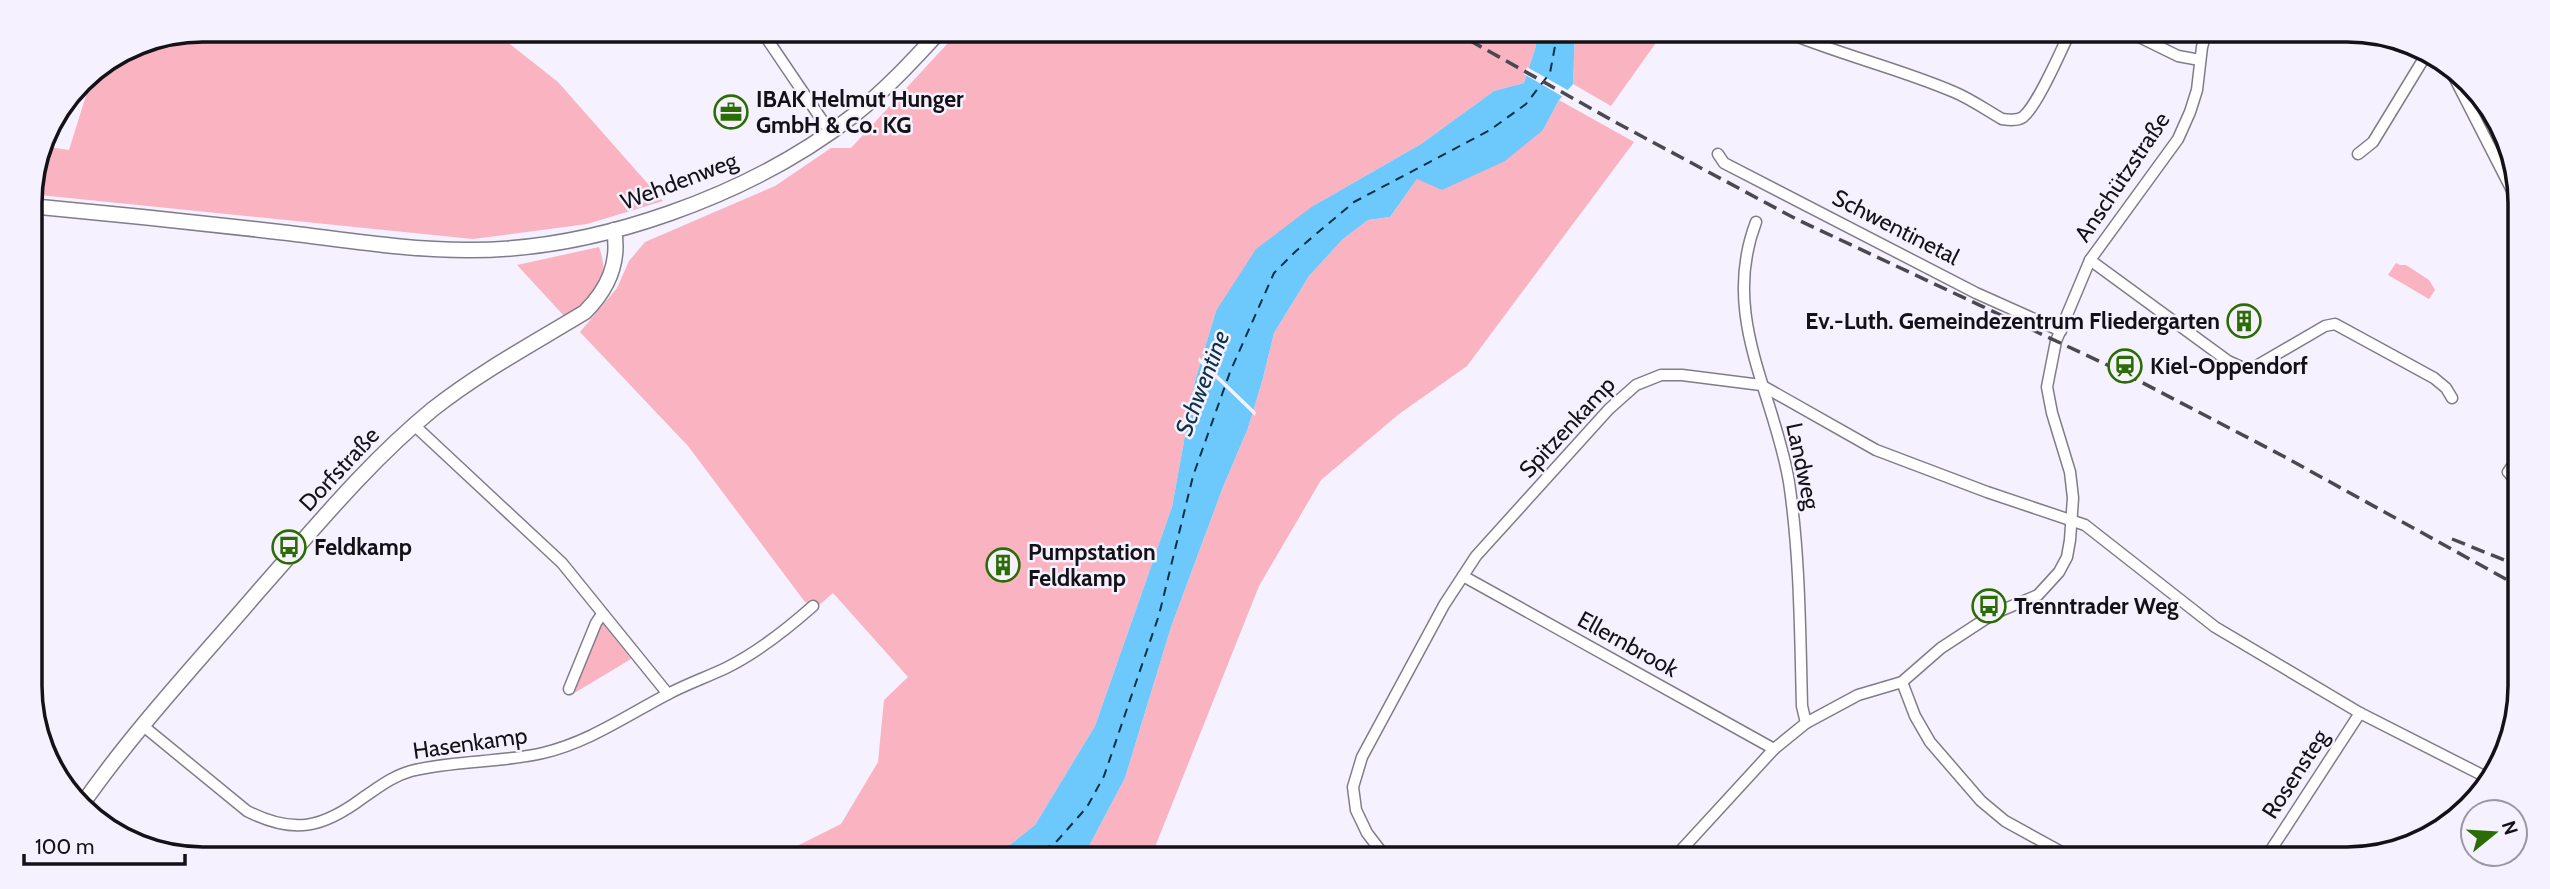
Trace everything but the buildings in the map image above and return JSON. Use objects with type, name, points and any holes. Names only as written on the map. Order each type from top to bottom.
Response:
[{"type":"main road","name":"Wehdenweg","points":[[42,207],[135,215],[400,246],[466,250],[508,249],[614,230],[710,198],[769,171],[856,113],[929,42]]},
{"type":"main road","name":"Dorfstraße","points":[[87,798],[142,725],[344,495],[414,425],[475,379],[585,312],[599,298],[613,269],[617,247],[614,230]]},
{"type":"street","points":[[769,42],[830,132]]},
{"type":"street","points":[[1812,42],[1947,89],[2002,119],[2011,120],[2021,119],[2031,108],[2065,42]]},
{"type":"street","points":[[2149,42],[2178,56],[2200,60]]},
{"type":"street","name":"Anschützstraße","points":[[1902,682],[1941,648],[1993,614],[2029,600],[2050,584],[2067,557],[2073,520],[2070,472],[2052,414],[2047,387],[2055,345],[2089,263],[2178,139],[2197,90],[2204,42]]},
{"type":"street","points":[[2358,154],[2373,142],[2422,61]]},
{"type":"street","points":[[2460,88],[2507,180]]},
{"type":"street","name":"Schwentinetal","points":[[1718,154],[1724,163],[1976,293],[2061,331]]},
{"type":"street","name":"Landweg","points":[[1756,222],[1748,241],[1744,265],[1745,314],[1761,385],[1781,448],[1791,500],[1800,599],[1802,706],[1806,723]]},
{"type":"street","points":[[2089,263],[2228,361],[2241,367],[2251,369],[2335,324],[2434,378],[2446,388],[2452,398]]},
{"type":"street","name":"Spitzenkamp","points":[[1378,847],[1367,833],[1356,810],[1353,786],[1362,757],[1444,606],[1476,556],[1600,419],[1636,384],[1661,375],[1682,375],[1761,385],[1876,450],[1987,492],[2073,520]]},
{"type":"street","points":[[414,425],[562,563],[668,694]]},
{"type":"street","points":[[2073,520],[2085,525],[2215,627],[2360,713],[2481,775]]},
{"type":"street","name":"Ellernbrook","points":[[1463,576],[1773,749]]},
{"type":"street","name":"Hasenkamp","points":[[142,725],[247,811],[267,821],[296,827],[316,824],[335,817],[391,779],[412,771],[539,754],[597,735],[668,694],[728,667],[755,651],[783,632],[813,606]]},
{"type":"street","points":[[569,689],[602,614]]},
{"type":"street","points":[[1684,847],[1773,749],[1806,723],[1858,695],[1902,682],[1915,716],[1930,742],[1981,801],[2005,821],[2052,847]]},
{"type":"street","name":"Rosensteg","points":[[2273,847],[2360,713]]},
{"type":"shaded area","points":[[192,42],[507,42],[558,82],[663,201],[587,224],[473,239],[42,195],[52,147],[69,150],[89,89],[122,64],[161,47]]},
{"type":"shaded area","points":[[949,42],[1535,42],[1536,46],[1524,83],[1494,91],[1421,144],[1313,206],[1216,311],[1195,381],[1172,507],[1095,726],[1035,825],[1007,847],[795,847],[841,824],[878,762],[884,700],[908,677],[833,593],[817,607],[805,602],[688,446],[580,332],[617,288],[629,261],[645,242],[775,186],[831,148],[851,148]]},
{"type":"shaded area","points":[[1575,42],[1656,42],[1611,106],[1573,84]]},
{"type":"shaded area","points":[[1559,100],[1634,142],[1467,366],[1399,414],[1321,480],[1259,586],[1155,847],[1088,847],[1125,778],[1171,627],[1248,428],[1274,333],[1309,276],[1343,239],[1368,220],[1390,217],[1417,179],[1543,130]]},
{"type":"shaded area","points":[[599,247],[603,260],[602,280],[593,296],[566,318],[517,265]]},
{"type":"shaded area","points":[[2396,263],[2406,265],[2429,280],[2435,290],[2429,299],[2388,275]]},
{"type":"shaded area","points":[[602,622],[631,659],[571,695],[597,626]]},
{"type":"water","name":"Schwentine","points":[[1535,42],[1575,42],[1573,84],[1559,100],[1543,130],[1505,161],[1442,190],[1417,179],[1390,217],[1368,220],[1343,239],[1309,276],[1274,333],[1248,428],[1171,627],[1125,778],[1089,846],[1007,847],[1035,825],[1095,726],[1172,507],[1195,381],[1216,311],[1256,249],[1313,206],[1421,144],[1494,91],[1524,83],[1536,46]]},
{"type":"pier","points":[[1527,67],[1571,92],[1565,98],[1524,74]]},
{"type":"pier","points":[[1199,357],[1256,412],[1255,416],[1198,361]]},
{"type":"ferry route","points":[[1048,847],[1057,841],[1087,807],[1104,776],[1159,615],[1193,476],[1230,372],[1274,273],[1354,202],[1490,130],[1526,104],[1550,73],[1556,42]]},
{"type":"railway","points":[[1472,42],[1798,220],[2118,370],[2283,456],[2508,580]]},
{"type":"railway","points":[[2452,539],[2508,562]]},
{"type":"place","name":"IBAK Helmut Hunger GmbH & Co. KG","points":[[731,112]]},
{"type":"place","name":"Ev.-Luth. Gemeindezentrum Fliedergarten","points":[[2244,321]]},
{"type":"place","name":"Kiel-Oppendorf","points":[[2125,366]]},
{"type":"place","name":"Feldkamp","points":[[289,547]]},
{"type":"place","name":"Pumpstation Feldkamp","points":[[1003,565]]},
{"type":"place","name":"Trenntrader Weg","points":[[1989,606]]}]
